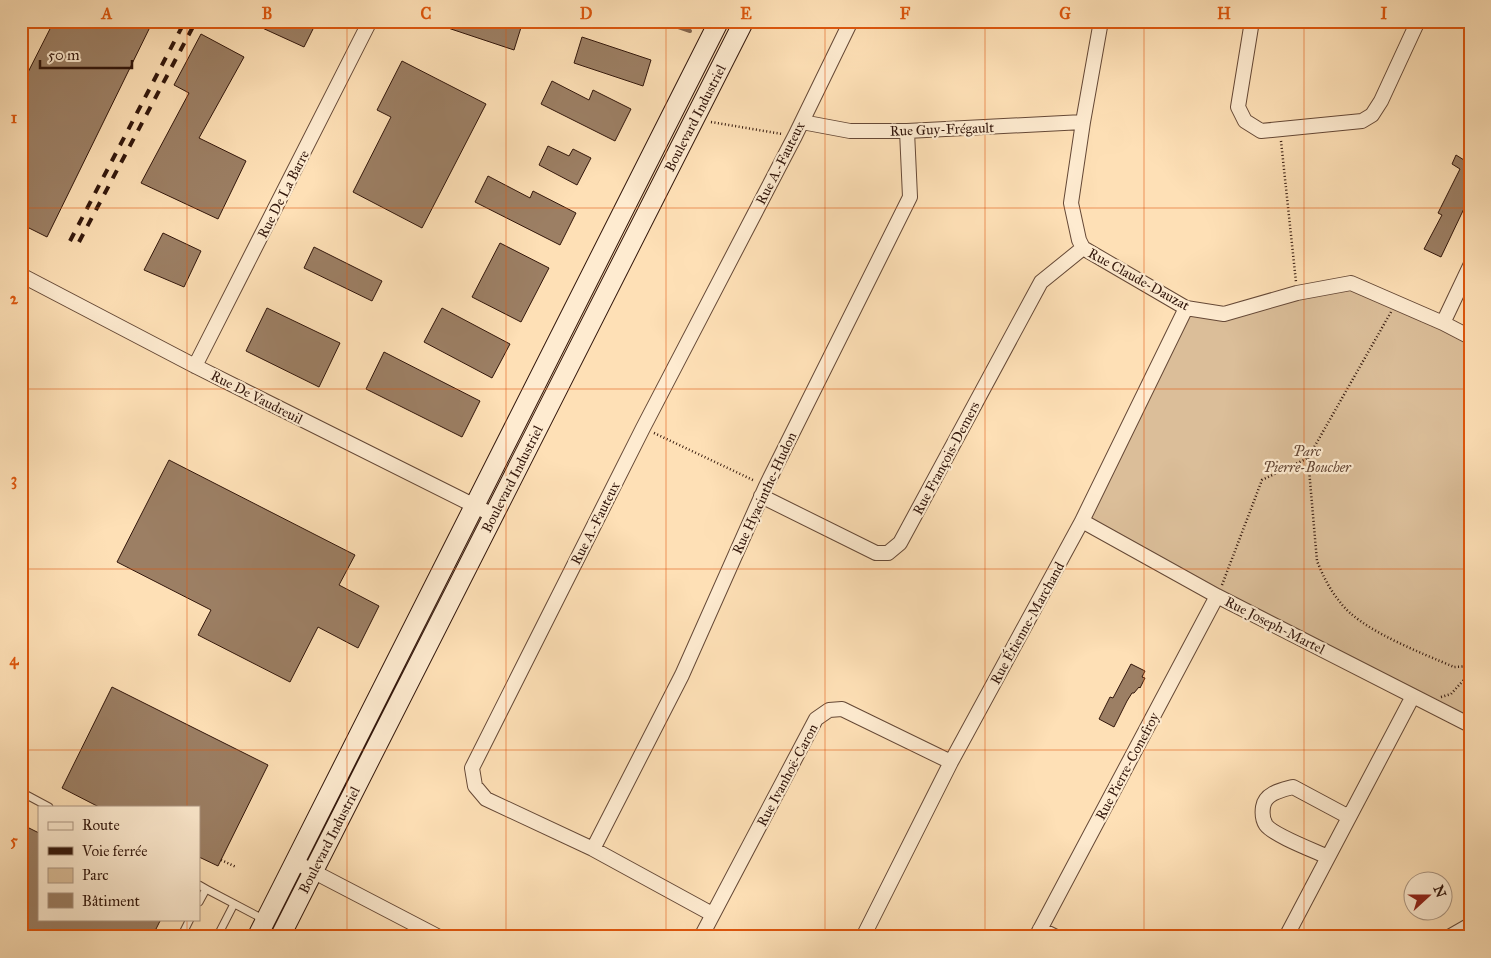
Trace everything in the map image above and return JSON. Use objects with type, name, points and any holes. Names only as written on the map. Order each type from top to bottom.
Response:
[{"type":"street","name":"Rue De La Barre","points":[[195,366],[370,21]]},
{"type":"street","name":"Rue A.-Fauteux","points":[[712,914],[593,849],[486,799],[475,786],[472,768],[643,428],[795,136],[851,21]]},
{"type":"street","name":"Rue Claude-Dauzat","points":[[1101,21],[1071,203],[1079,240],[1083,248],[1186,308],[1224,314],[1297,293],[1351,283],[1443,323],[1470,337]]},
{"type":"street","points":[[1252,21],[1238,106],[1245,121],[1261,131],[1362,122],[1372,115],[1381,101],[1418,21]]},
{"type":"street","points":[[719,23],[741,27]]},
{"type":"street","name":"Boulevard Industriel","points":[[261,929],[719,23]]},
{"type":"street","name":"Boulevard Industriel","points":[[280,937],[741,27]]},
{"type":"street","points":[[694,71],[714,81]]},
{"type":"street","name":"Rue Guy-Frégault","points":[[802,122],[850,131],[907,132],[1083,122]]},
{"type":"street","name":"Rue Hyacinthe-Hudon","points":[[593,849],[682,675],[763,491],[910,197],[907,132]]},
{"type":"street","points":[[643,173],[662,183]]},
{"type":"street","name":"Rue François-Demers","points":[[763,491],[876,553],[888,553],[900,544],[1041,282],[1083,248]]},
{"type":"street","points":[[1443,323],[1470,266]]},
{"type":"street","name":"Rue De Vaudreuil","points":[[21,275],[195,366],[494,515]]},
{"type":"street","points":[[589,279],[607,291]]},
{"type":"street","name":"Rue Étienne-Marchand","points":[[863,937],[952,762],[1082,522],[1186,308]]},
{"type":"street","points":[[552,352],[571,362]]},
{"type":"street","points":[[530,397],[548,408]]},
{"type":"street","name":"Rue Joseph-Martel","points":[[1082,522],[1218,596],[1470,725]]},
{"type":"street","name":"Rue Pierre-Conefroy","points":[[1038,933],[1218,596]]},
{"type":"street","points":[[1286,937],[1413,696]]},
{"type":"street","name":"Rue Ivanhoë-Caron","points":[[701,937],[816,719],[828,710],[842,708],[952,762]]},
{"type":"street","points":[[337,778],[356,787]]},
{"type":"street","points":[[1328,857],[1276,833],[1267,826],[1262,816],[1263,803],[1275,791],[1293,787],[1349,817]]},
{"type":"street","points":[[294,862],[438,937]]},
{"type":"street","points":[[1448,937],[1470,925]]},
{"type":"street","points":[[1038,933],[1056,937]]},
{"type":"lane","points":[[21,792],[47,806]]},
{"type":"lane","points":[[202,887],[234,904],[261,929]]},
{"type":"lane","points":[[217,937],[234,904]]},
{"type":"lane","points":[[181,937],[190,920]]},
{"type":"path","points":[[694,119],[795,136]]},
{"type":"path","points":[[1280,129],[1297,293]]},
{"type":"path","points":[[1396,303],[1308,458],[1317,561],[1323,576],[1340,604],[1366,625],[1454,667],[1470,666]]},
{"type":"path","points":[[643,428],[763,491]]},
{"type":"path","points":[[1218,596],[1262,480],[1308,458]]},
{"type":"path","points":[[1432,705],[1439,697],[1451,694],[1470,673]]},
{"type":"path","points":[[221,860],[236,867]]},
{"type":"green space","name":"Parc Pierre-Boucher","points":[[1351,283],[1470,337],[1470,725],[1082,521],[1186,308],[1224,314]]},
{"type":"building","points":[[54,21],[153,21],[47,237],[21,224],[21,86]]},
{"type":"building","points":[[247,21],[317,21],[304,47]]},
{"type":"building","points":[[434,21],[523,21],[514,50],[433,23]]},
{"type":"building","points":[[201,34],[244,57],[199,138],[246,161],[218,219],[141,183],[189,93],[174,85]]},
{"type":"building","points":[[582,37],[651,60],[643,86],[574,63]]},
{"type":"building","points":[[402,61],[486,104],[422,228],[353,192],[391,117],[377,110]]},
{"type":"building","points":[[552,81],[589,100],[593,90],[631,109],[615,141],[541,104]]},
{"type":"building","points":[[548,146],[569,156],[573,149],[591,158],[577,185],[539,165]]},
{"type":"building","points":[[1470,148],[1470,196],[1441,257],[1424,249],[1442,215],[1438,213],[1460,169],[1452,164],[1456,155],[1464,160]]},
{"type":"building","points":[[488,176],[530,198],[533,191],[576,213],[560,245],[475,202]]},
{"type":"building","points":[[163,233],[201,251],[184,287],[144,270]]},
{"type":"building","points":[[500,243],[549,268],[521,322],[472,297]]},
{"type":"building","points":[[314,247],[382,281],[372,301],[304,268]]},
{"type":"building","points":[[267,308],[340,343],[319,387],[246,351]]},
{"type":"building","points":[[442,308],[510,344],[492,378],[424,342]]},
{"type":"building","points":[[384,352],[480,401],[462,437],[366,389]]},
{"type":"building","points":[[169,460],[355,555],[339,585],[379,606],[358,648],[318,627],[290,682],[198,635],[211,610],[117,562]]},
{"type":"building","points":[[1131,664],[1145,671],[1142,677],[1145,678],[1140,688],[1132,693],[1114,727],[1099,719],[1110,697],[1113,698]]},
{"type":"building","points":[[112,687],[268,765],[218,866],[200,857],[200,806],[97,806],[62,788]]},
{"type":"building","points":[[21,824],[38,832],[38,920],[160,920],[152,937],[21,937]]},
{"type":"waterway","points":[[661,21],[690,31]]},
{"type":"railway","points":[[70,241],[185,21]]},
{"type":"railway","points":[[79,242],[196,21]]}]
